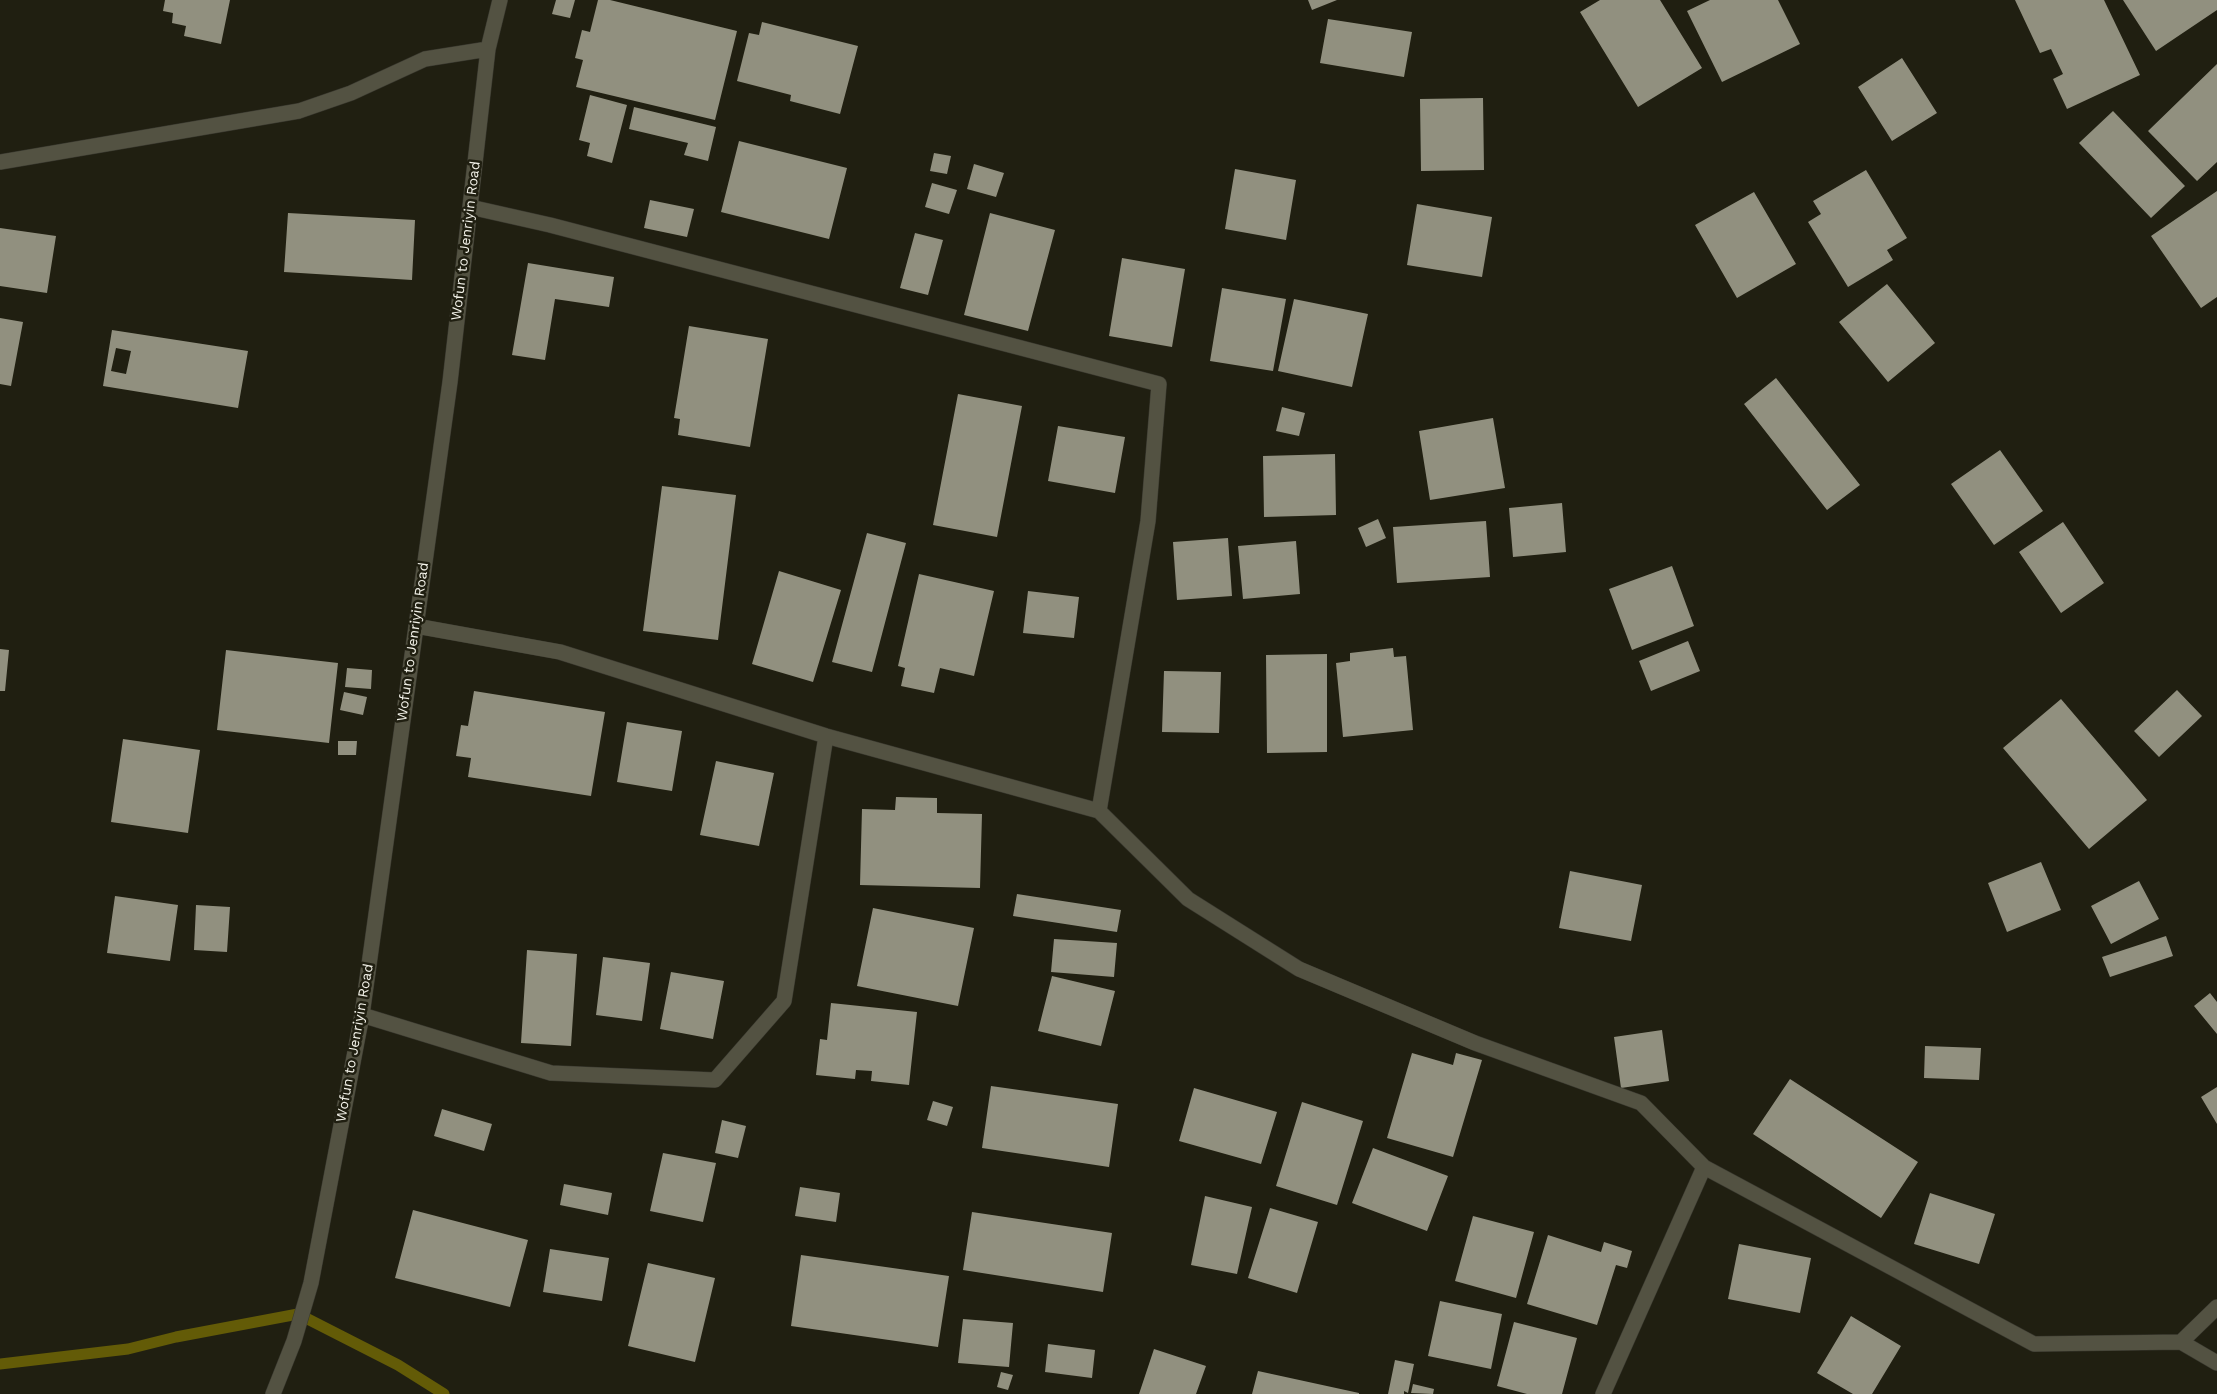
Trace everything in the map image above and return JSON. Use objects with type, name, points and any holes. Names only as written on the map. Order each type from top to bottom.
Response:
[{"type":"street","name":"Wofun to Jenriyin Road","points":[[273,1394],[294,1341],[311,1283],[362,1015],[450,382],[488,49],[500,0]]},
{"type":"street","points":[[0,162],[299,111],[351,93],[425,59],[488,49]]},
{"type":"street","points":[[470,207],[550,224],[1158,384],[1148,521],[1099,812]]},
{"type":"street","points":[[416,626],[560,652],[826,736],[1099,812],[1188,899],[1299,969],[1475,1043],[1641,1104],[1704,1167],[2034,1344],[2181,1342],[2217,1363]]},
{"type":"street","points":[[362,1015],[551,1073],[715,1080],[784,1002],[826,736]]},
{"type":"street","points":[[1603,1394],[1704,1167]]},
{"type":"street","points":[[2181,1342],[2217,1307]]},
{"type":"building","points":[[165,0],[230,0],[221,44],[184,36],[186,26],[172,23],[173,13],[163,11]]},
{"type":"building","points":[[556,0],[575,0],[570,18],[552,14]]},
{"type":"building","points":[[598,0],[610,0],[737,31],[715,120],[576,87],[583,60],[575,58],[582,30],[590,32]]},
{"type":"building","points":[[1308,0],[1337,0],[1312,10]]},
{"type":"building","points":[[1600,0],[1660,0],[1702,68],[1638,107],[1580,12]]},
{"type":"building","points":[[1710,0],[1778,0],[1800,44],[1722,82],[1687,11]]},
{"type":"building","points":[[2015,0],[2104,0],[2140,75],[2067,109],[2053,79],[2063,74],[2051,49],[2040,53]]},
{"type":"building","points":[[2123,0],[2217,0],[2217,10],[2156,51]]},
{"type":"building","points":[[1328,19],[1412,32],[1404,77],[1320,63]]},
{"type":"building","points":[[762,22],[858,46],[840,114],[790,101],[791,95],[737,81],[749,33],[759,35]]},
{"type":"building","points":[[1902,58],[1937,113],[1892,141],[1858,87]]},
{"type":"building","points":[[2217,64],[2217,162],[2197,181],[2148,131]]},
{"type":"building","points":[[590,95],[627,105],[612,163],[587,156],[590,143],[579,140]]},
{"type":"building","points":[[1483,98],[1484,170],[1421,171],[1420,99]]},
{"type":"building","points":[[634,107],[716,127],[708,161],[684,155],[688,143],[629,129]]},
{"type":"building","points":[[2113,111],[2185,186],[2151,218],[2079,143]]},
{"type":"building","points":[[739,141],[847,168],[829,239],[721,212]]},
{"type":"building","points":[[934,153],[951,156],[947,174],[930,171]]},
{"type":"building","points":[[974,164],[1004,173],[996,197],[967,189]]},
{"type":"building","points":[[1235,169],[1296,180],[1286,240],[1225,229]]},
{"type":"building","points":[[1866,170],[1907,238],[1887,250],[1893,260],[1848,287],[1808,222],[1821,214],[1813,201]]},
{"type":"building","points":[[932,183],[957,190],[949,214],[925,207]]},
{"type":"building","points":[[2217,191],[2217,297],[2201,308],[2151,236]]},
{"type":"building","points":[[1754,192],[1796,264],[1737,298],[1695,225]]},
{"type":"building","points":[[650,200],[694,209],[687,237],[644,228]]},
{"type":"building","points":[[1417,204],[1492,217],[1482,277],[1407,265]]},
{"type":"building","points":[[288,213],[415,220],[412,280],[284,272]]},
{"type":"building","points":[[990,213],[1055,230],[1028,331],[964,315]]},
{"type":"building","points":[[0,228],[56,236],[47,293],[0,286]]},
{"type":"building","points":[[915,233],[943,240],[928,295],[900,288]]},
{"type":"building","points":[[1122,258],[1185,269],[1172,347],[1109,336]]},
{"type":"building","points":[[528,263],[614,277],[609,307],[555,299],[545,360],[512,355]]},
{"type":"building","points":[[1887,284],[1935,343],[1888,382],[1839,322]]},
{"type":"building","points":[[1222,288],[1286,299],[1273,371],[1210,361]]},
{"type":"building","points":[[1294,299],[1368,314],[1352,387],[1278,371]]},
{"type":"building","points":[[0,318],[23,322],[11,386],[0,384]]},
{"type":"building","points":[[689,326],[768,339],[750,447],[678,435],[680,419],[674,418]]},
{"type":"building","points":[[112,330],[248,351],[238,408],[103,386]],"holes":[[[116,348],[131,351],[126,374],[111,371]]]},
{"type":"building","points":[[1776,378],[1860,485],[1827,510],[1744,404]]},
{"type":"building","points":[[958,394],[1022,406],[997,537],[933,525]]},
{"type":"building","points":[[1282,407],[1305,413],[1299,436],[1276,431]]},
{"type":"building","points":[[1493,418],[1505,488],[1430,500],[1419,431]]},
{"type":"building","points":[[1058,426],[1125,437],[1115,493],[1048,481]]},
{"type":"building","points":[[2000,450],[2043,511],[1994,545],[1951,484]]},
{"type":"building","points":[[1335,454],[1336,515],[1264,517],[1263,456]]},
{"type":"building","points":[[662,486],[736,495],[718,640],[643,631]]},
{"type":"building","points":[[1562,503],[1566,552],[1513,557],[1509,508]]},
{"type":"building","points":[[1378,519],[1386,538],[1366,547],[1358,528]]},
{"type":"building","points":[[1486,521],[1490,577],[1397,583],[1393,527]]},
{"type":"building","points":[[2063,522],[2104,583],[2061,613],[2019,552]]},
{"type":"building","points":[[867,533],[906,543],[872,672],[832,662]]},
{"type":"building","points":[[1228,538],[1232,596],[1177,600],[1173,542]]},
{"type":"building","points":[[1296,541],[1300,594],[1243,599],[1238,546]]},
{"type":"building","points":[[1672,566],[1694,626],[1632,650],[1609,589]]},
{"type":"building","points":[[779,571],[841,590],[813,682],[752,664]]},
{"type":"building","points":[[919,574],[994,591],[974,676],[940,668],[934,693],[901,686],[905,668],[898,666]]},
{"type":"building","points":[[1028,591],[1079,597],[1074,638],[1023,633]]},
{"type":"building","points":[[1688,641],[1700,671],[1651,691],[1639,661]]},
{"type":"building","points":[[1393,648],[1394,657],[1406,656],[1413,730],[1343,737],[1336,663],[1350,661],[1350,653]]},
{"type":"building","points":[[0,649],[9,650],[5,691],[0,691]]},
{"type":"building","points":[[226,650],[338,663],[329,743],[217,730]]},
{"type":"building","points":[[1327,654],[1327,752],[1267,753],[1266,655]]},
{"type":"building","points":[[347,668],[372,670],[371,689],[345,687]]},
{"type":"building","points":[[1164,671],[1221,672],[1219,733],[1162,732]]},
{"type":"building","points":[[2177,690],[2202,716],[2159,757],[2134,731]]},
{"type":"building","points":[[474,691],[605,712],[591,796],[468,777],[471,758],[456,756],[461,725],[468,726]]},
{"type":"building","points":[[344,692],[367,697],[363,715],[340,710]]},
{"type":"building","points":[[2061,699],[2147,800],[2089,849],[2003,748]]},
{"type":"building","points":[[627,722],[682,731],[672,791],[617,782]]},
{"type":"building","points":[[123,739],[200,750],[188,833],[111,822]]},
{"type":"building","points":[[338,741],[357,741],[356,755],[338,755]]},
{"type":"building","points":[[716,761],[774,773],[759,846],[700,835]]},
{"type":"building","points":[[896,797],[937,798],[937,813],[982,814],[980,888],[860,885],[862,809],[895,810]]},
{"type":"building","points":[[2041,862],[2061,910],[2007,932],[1988,883]]},
{"type":"building","points":[[1570,871],[1642,885],[1631,941],[1559,928]]},
{"type":"building","points":[[2139,881],[2159,919],[2111,944],[2091,906]]},
{"type":"building","points":[[1017,894],[1121,910],[1117,932],[1013,916]]},
{"type":"building","points":[[115,896],[178,905],[170,961],[107,953]]},
{"type":"building","points":[[196,905],[230,907],[227,952],[194,950]]},
{"type":"building","points":[[873,908],[974,928],[958,1006],[857,986]]},
{"type":"building","points":[[2166,936],[2173,956],[2110,977],[2102,957]]},
{"type":"building","points":[[1054,939],[1117,943],[1114,977],[1051,972]]},
{"type":"building","points":[[527,950],[577,954],[571,1046],[521,1043]]},
{"type":"building","points":[[603,957],[650,963],[642,1021],[596,1015]]},
{"type":"building","points":[[671,972],[724,981],[713,1039],[660,1029]]},
{"type":"building","points":[[1052,976],[1115,991],[1101,1046],[1038,1031]]},
{"type":"building","points":[[2210,993],[2217,1002],[2217,1034],[2194,1006]]},
{"type":"building","points":[[831,1003],[917,1012],[909,1085],[871,1081],[872,1071],[856,1070],[855,1079],[816,1075],[820,1039],[827,1040]]},
{"type":"building","points":[[1662,1030],[1669,1081],[1621,1088],[1614,1037]]},
{"type":"building","points":[[1925,1046],[1981,1048],[1979,1080],[1924,1078]]},
{"type":"building","points":[[1412,1053],[1453,1065],[1456,1053],[1482,1060],[1453,1157],[1387,1138]]},
{"type":"building","points":[[1790,1079],[1918,1162],[1881,1218],[1753,1134]]},
{"type":"building","points":[[991,1086],[1118,1104],[1109,1167],[982,1148]]},
{"type":"building","points":[[2217,1087],[2217,1124],[2201,1097]]},
{"type":"building","points":[[1194,1088],[1277,1112],[1261,1164],[1179,1141]]},
{"type":"building","points":[[933,1101],[953,1107],[947,1126],[927,1120]]},
{"type":"building","points":[[1302,1102],[1363,1121],[1337,1205],[1276,1186]]},
{"type":"building","points":[[442,1109],[492,1124],[484,1151],[434,1136]]},
{"type":"building","points":[[722,1120],[746,1126],[738,1158],[715,1153]]},
{"type":"building","points":[[1373,1148],[1448,1176],[1427,1231],[1352,1203]]},
{"type":"building","points":[[663,1153],[716,1163],[703,1222],[650,1211]]},
{"type":"building","points":[[564,1184],[612,1193],[608,1215],[560,1205]]},
{"type":"building","points":[[800,1187],[840,1193],[836,1222],[795,1216]]},
{"type":"building","points":[[1930,1193],[1995,1214],[1979,1264],[1914,1244]]},
{"type":"building","points":[[1205,1196],[1252,1207],[1237,1274],[1191,1265]]},
{"type":"building","points":[[1270,1208],[1318,1222],[1297,1293],[1248,1278]]},
{"type":"building","points":[[413,1210],[528,1240],[510,1307],[395,1278]]},
{"type":"building","points":[[972,1212],[1112,1233],[1103,1292],[963,1270]]},
{"type":"building","points":[[1473,1216],[1534,1232],[1516,1298],[1455,1281]]},
{"type":"building","points":[[1548,1235],[1601,1252],[1604,1242],[1632,1251],[1627,1268],[1616,1265],[1597,1325],[1527,1304]]},
{"type":"building","points":[[1739,1244],[1811,1258],[1800,1313],[1728,1299]]},
{"type":"building","points":[[550,1249],[609,1258],[602,1301],[543,1292]]},
{"type":"building","points":[[801,1255],[949,1276],[938,1347],[791,1326]]},
{"type":"building","points":[[648,1263],[715,1278],[695,1362],[628,1346]]},
{"type":"building","points":[[1440,1301],[1502,1314],[1491,1369],[1428,1356]]},
{"type":"building","points":[[1851,1316],[1901,1346],[1872,1394],[1853,1394],[1817,1373]]},
{"type":"building","points":[[963,1319],[1013,1323],[1009,1367],[958,1363]]},
{"type":"building","points":[[1514,1322],[1577,1338],[1562,1394],[1527,1394],[1497,1386]]},
{"type":"building","points":[[1048,1344],[1095,1350],[1092,1378],[1045,1372]]},
{"type":"building","points":[[1154,1349],[1206,1366],[1196,1394],[1139,1394]]},
{"type":"building","points":[[1395,1360],[1414,1364],[1408,1393],[1404,1391],[1404,1394],[1388,1394]]},
{"type":"building","points":[[1258,1371],[1359,1393],[1359,1394],[1252,1394]]},
{"type":"building","points":[[1001,1372],[1013,1375],[1008,1390],[997,1387]]},
{"type":"building","points":[[1413,1384],[1434,1389],[1433,1394],[1411,1393]]},
{"type":"waterway","points":[[0,1364],[128,1349],[176,1337],[298,1314],[398,1365],[444,1394]]}]
